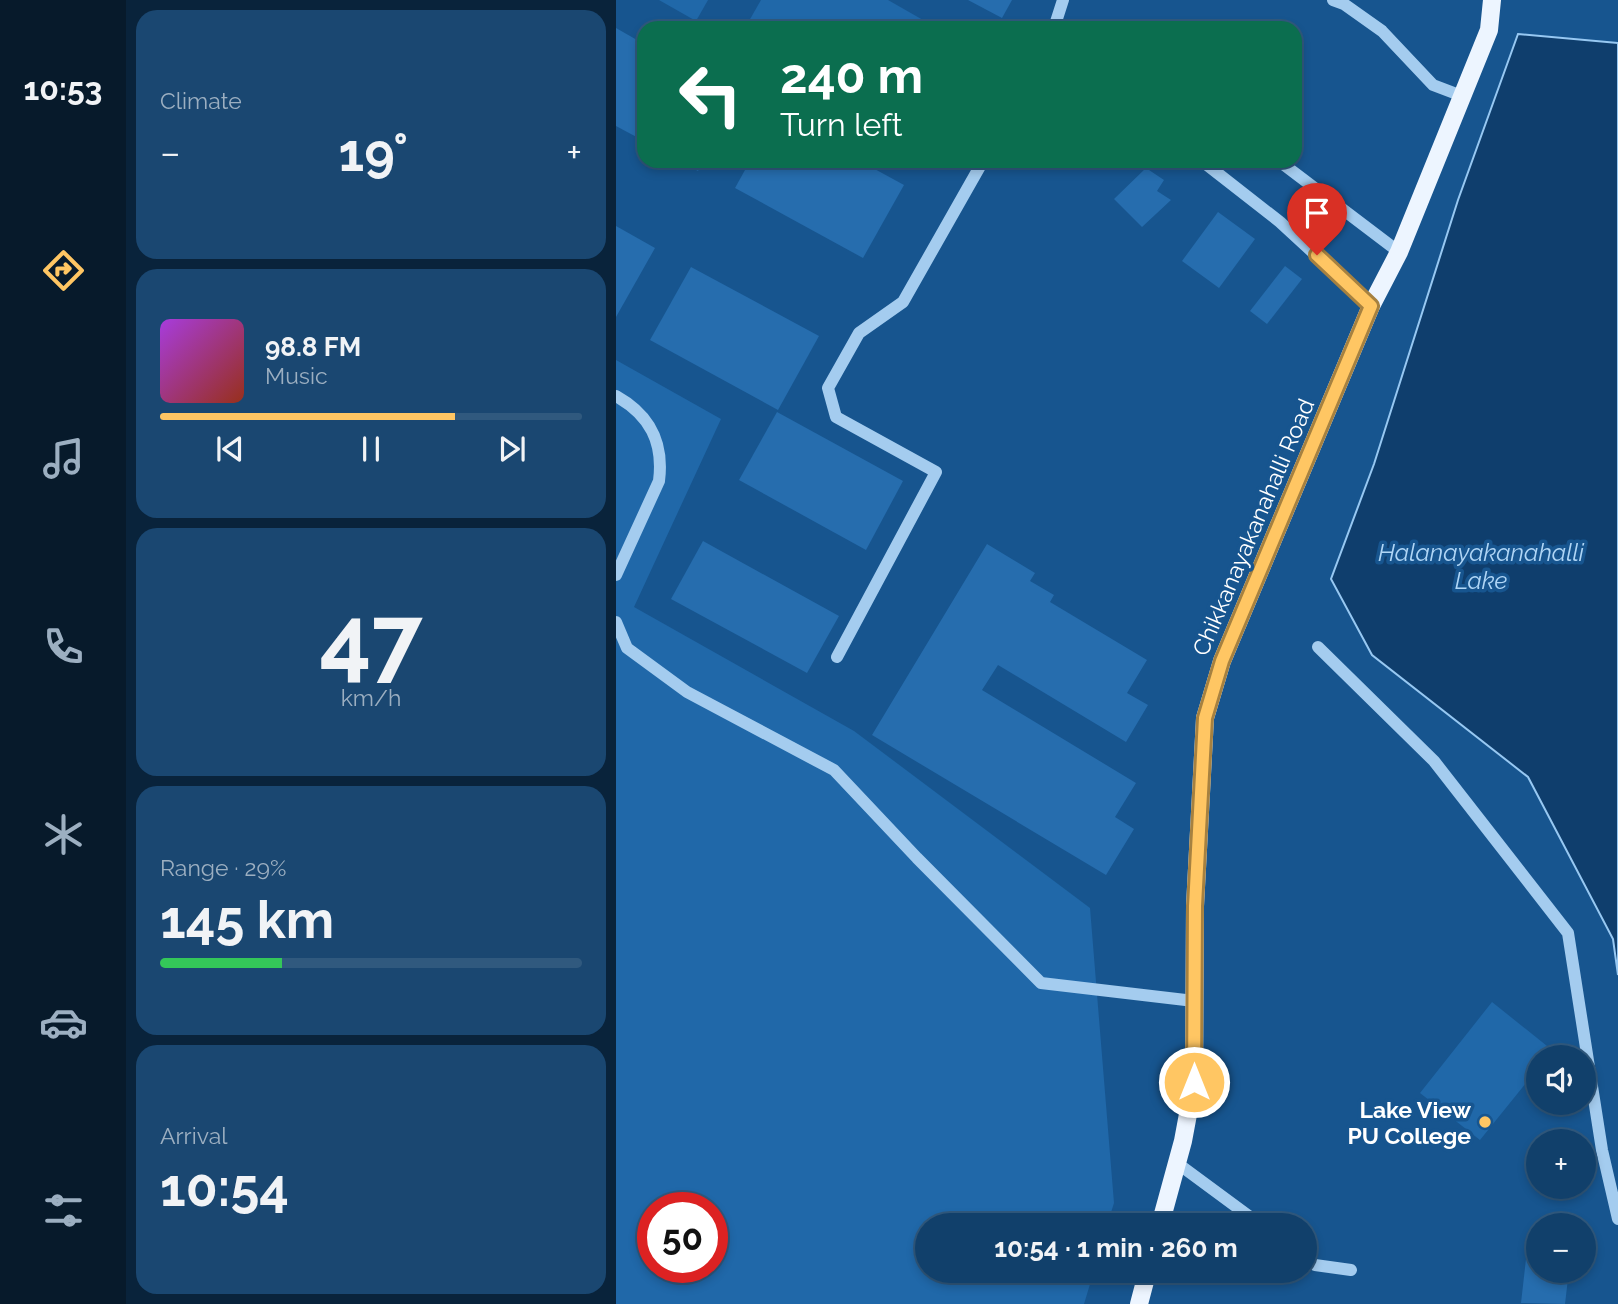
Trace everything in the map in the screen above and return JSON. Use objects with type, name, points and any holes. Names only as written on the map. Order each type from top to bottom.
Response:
[{"type":"main road","name":"Chikkanayakanahalli Road","points":[[1163,1213],[1194,1082],[1195,906],[1205,718],[1222,661],[1371,306],[1399,252],[1489,30],[1492,0]]},
{"type":"main road","points":[[1139,1304],[1145,1283]]},
{"type":"street","points":[[1056,21],[1063,0]]},
{"type":"street","points":[[1333,0],[1382,31],[1433,85],[1462,96]]},
{"type":"street","points":[[837,657],[936,472],[836,417],[828,388],[859,333],[903,302],[979,168]]},
{"type":"street","points":[[1211,168],[1280,222],[1371,306]]},
{"type":"street","points":[[1288,168],[1399,252]]},
{"type":"street","points":[[616,396],[634,406],[652,429],[657,443],[660,469],[659,481],[616,575]]},
{"type":"street","points":[[616,622],[627,648],[687,692],[834,770],[1041,983],[1194,1001]]},
{"type":"street","points":[[1318,648],[1434,761],[1568,933],[1602,1150],[1618,1219]]},
{"type":"street","points":[[1177,1163],[1245,1213]]},
{"type":"street","points":[[1317,1265],[1351,1270]]},
{"type":"shaded area","points":[[659,0],[708,0],[696,21]]},
{"type":"shaded area","points":[[761,0],[888,0],[925,21],[749,21]]},
{"type":"shaded area","points":[[616,360],[721,419],[634,607],[854,731],[1090,908],[1114,1203],[1111,1213],[915,1213],[915,1283],[1090,1283],[1084,1304],[616,1304]]},
{"type":"shaded area","points":[[1492,1002],[1546,1045],[1526,1045],[1526,1083],[1480,1140],[1420,1093]]},
{"type":"water","name":"Halanayakanahalli Lake","points":[[1518,34],[1618,43],[1618,975],[1613,939],[1528,777],[1372,655],[1331,579],[1374,464],[1458,200]]},
{"type":"building","points":[[968,0],[1012,0],[1002,18]]},
{"type":"building","points":[[616,28],[637,40],[637,137],[616,126]]},
{"type":"building","points":[[746,168],[873,168],[904,185],[863,258],[735,188]]},
{"type":"building","points":[[1146,168],[1164,180],[1157,191],[1171,200],[1142,227],[1114,199]]},
{"type":"building","points":[[1218,212],[1255,239],[1219,288],[1182,261]]},
{"type":"building","points":[[616,226],[655,248],[616,317]]},
{"type":"building","points":[[1285,266],[1302,279],[1267,324],[1250,311]]},
{"type":"building","points":[[691,267],[819,336],[778,410],[650,340]]},
{"type":"building","points":[[777,412],[903,481],[866,550],[739,480]]},
{"type":"building","points":[[703,541],[839,616],[807,673],[671,599]]},
{"type":"building","points":[[987,544],[1035,573],[1030,581],[1054,595],[1050,602],[1147,660],[1127,693],[1148,705],[1126,742],[998,665],[982,690],[1136,783],[1115,817],[1134,829],[1106,875],[872,735]]},
{"type":"building","points":[[1526,1259],[1526,1283],[1567,1283],[1565,1304],[1521,1303]]},
{"type":"place","name":"Lake View PU College","points":[[1485,1122]]},
{"type":"route","points":[[1194,1082],[1195,906],[1205,718],[1222,661],[1371,306],[1317,255]]}]
